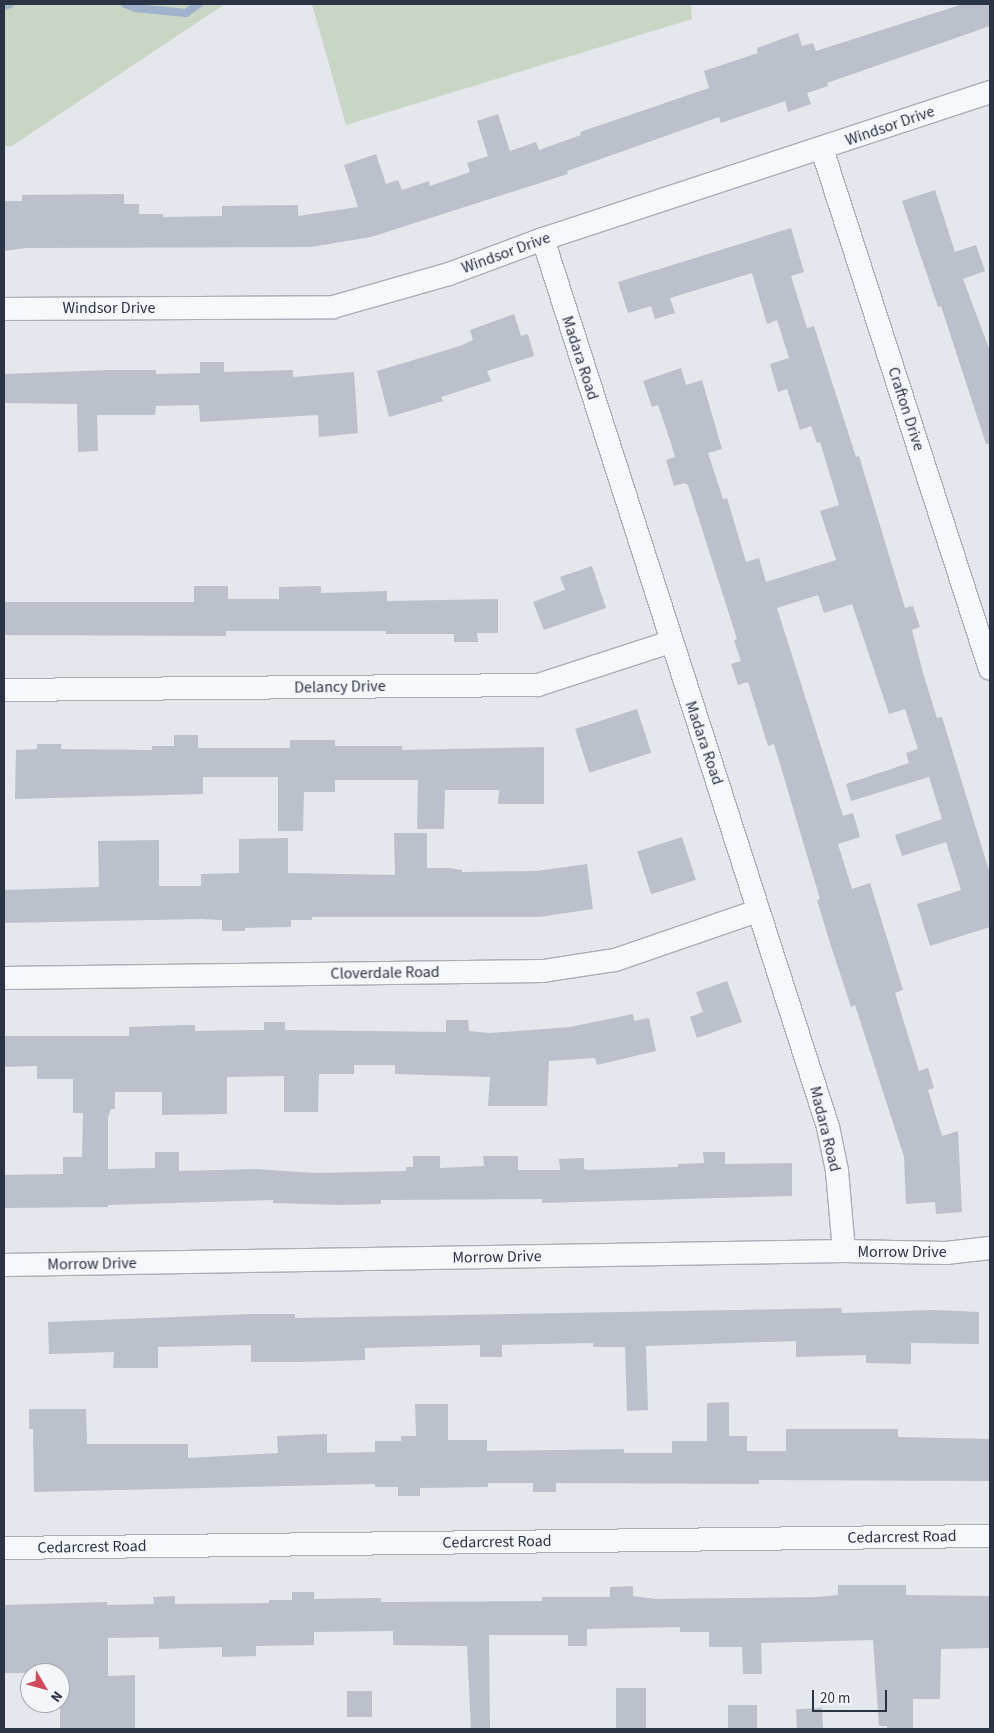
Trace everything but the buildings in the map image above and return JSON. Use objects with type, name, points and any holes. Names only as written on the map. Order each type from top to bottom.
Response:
[{"type":"street","name":"Windsor Drive","points":[[4,309],[333,307],[449,274],[543,239],[822,149],[990,92]]},
{"type":"street","name":"Crafton Drive","points":[[822,149],[990,669]]},
{"type":"street","name":"Madara Road","points":[[543,239],[670,642],[828,1127],[837,1171],[844,1251]]},
{"type":"street","name":"Delancy Drive","points":[[4,690],[538,685],[670,642]]},
{"type":"street","name":"Cloverdale Road","points":[[4,978],[543,971],[615,960],[757,910]]},
{"type":"street","name":"Morrow Drive","points":[[4,1265],[844,1251],[946,1253],[990,1248]]},
{"type":"street","name":"Cedarcrest Road","points":[[4,1548],[990,1536]]},
{"type":"green space","points":[[4,4],[225,4],[12,146],[4,146]]},
{"type":"green space","points":[[312,4],[691,4],[692,19],[346,125]]},
{"type":"waterway","points":[[4,6],[10,4]]},
{"type":"waterway","points":[[125,4],[135,8],[186,13],[199,4]]}]
